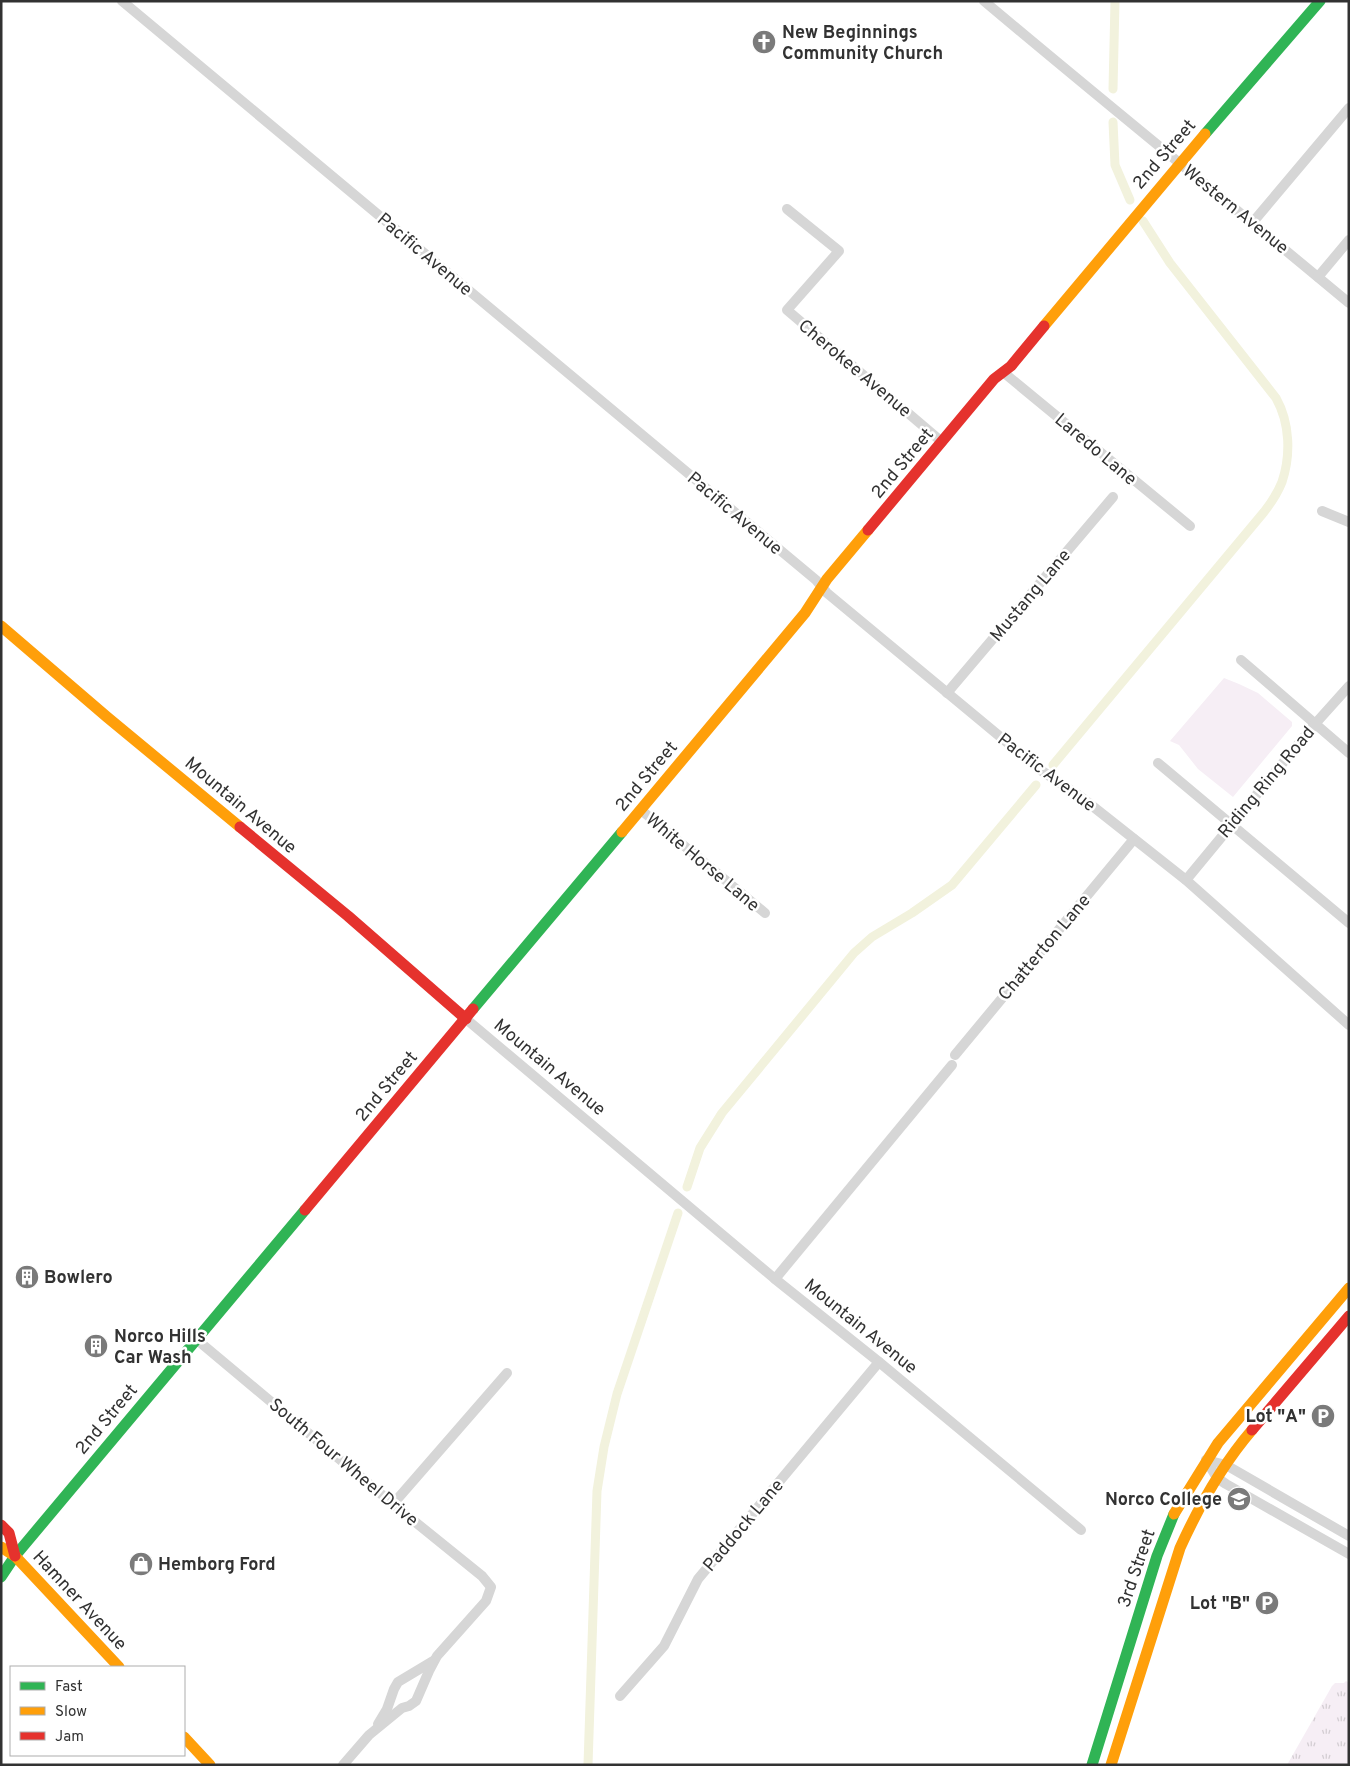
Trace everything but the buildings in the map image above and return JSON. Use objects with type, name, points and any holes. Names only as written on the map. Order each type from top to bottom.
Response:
[{"type":"street","name":"Pacific Avenue","points":[[122,1],[816,580],[947,693],[1039,769],[1081,797],[1186,880],[1349,1025]]},
{"type":"street","name":"Western Avenue","points":[[984,1],[1349,303]]},
{"type":"street","name":"2nd Street","points":[[1,1577],[15,1556],[805,613],[822,587],[994,379],[1004,372],[1315,3]]},
{"type":"street","points":[[1253,222],[1349,108]]},
{"type":"street","name":"Cherokee Avenue","points":[[787,209],[839,251],[787,310],[942,442]]},
{"type":"street","points":[[1318,277],[1349,240]]},
{"type":"street","name":"Laredo Lane","points":[[1004,372],[1190,526]]},
{"type":"street","name":"Mustang Lane","points":[[947,693],[1113,497]]},
{"type":"street","points":[[1322,510],[1349,522]]},
{"type":"street","name":"Mountain Avenue","points":[[1,626],[158,760],[348,916],[466,1019],[690,1208],[1081,1530]]},
{"type":"street","points":[[1242,660],[1349,753]]},
{"type":"street","name":"Riding Ring Road","points":[[1186,880],[1315,724],[1349,686]]},
{"type":"street","points":[[1158,763],[1349,923]]},
{"type":"street","name":"White Horse Lane","points":[[641,810],[765,913]]},
{"type":"street","name":"Chatterton Lane","points":[[775,1279],[1134,839]]},
{"type":"street","name":"3rd Street","points":[[1092,1765],[1157,1556],[1174,1514],[1218,1443],[1349,1288]]},
{"type":"street","name":"3rd Street","points":[[1111,1765],[1180,1548],[1193,1519],[1240,1444],[1349,1316]]},
{"type":"street","name":"South Four Wheel Drive","points":[[196,1339],[482,1576],[491,1586],[486,1601],[435,1660]]},
{"type":"street","name":"Paddock Lane","points":[[620,1696],[664,1646],[698,1579],[879,1362]]},
{"type":"street","points":[[393,1504],[507,1373]]},
{"type":"street","points":[[1206,1460],[1226,1465],[1349,1536]]},
{"type":"street","points":[[1206,1460],[1217,1478],[1349,1554]]},
{"type":"street","name":"Hamner Avenue","points":[[1,1525],[9,1533],[15,1556]]},
{"type":"street","name":"Hamner Avenue","points":[[1,1547],[15,1556],[118,1666]]},
{"type":"street","points":[[374,1731],[387,1709],[398,1682],[435,1660]]},
{"type":"street","points":[[344,1765],[374,1731],[402,1708],[410,1706],[416,1701],[435,1660]]},
{"type":"street","points":[[1113,1695],[1131,1703]]},
{"type":"street","points":[[185,1738],[210,1765]]},
{"type":"green space","points":[[1224,678],[1258,693],[1292,722],[1292,726],[1233,797],[1198,769],[1179,745],[1170,741]]},
{"type":"green space","points":[[1346,1681],[1349,1683],[1349,1765],[1287,1765],[1332,1686],[1335,1683],[1344,1683]]},
{"type":"waterway","points":[[1113,89],[1115,1]]},
{"type":"waterway","points":[[1113,122],[1115,165],[1130,200]]},
{"type":"waterway","points":[[1053,765],[1264,512],[1282,482],[1287,461],[1288,439],[1284,418],[1276,398],[1170,263],[1143,221]]},
{"type":"waterway","points":[[687,1187],[700,1148],[722,1113],[854,953],[872,937],[912,913],[952,885],[1036,785]]},
{"type":"waterway","points":[[588,1765],[597,1491],[604,1447],[617,1394],[678,1213]]},
{"type":"traffic: fast","points":[[1205,134],[1320,1]]},
{"type":"traffic: fast","points":[[473,1009],[622,832]]},
{"type":"traffic: fast","points":[[1,1577],[15,1556],[305,1210]]},
{"type":"traffic: fast","points":[[1092,1765],[1157,1556],[1174,1514]]},
{"type":"traffic: slow","points":[[1044,326],[1205,134]]},
{"type":"traffic: slow","points":[[622,832],[805,613],[827,579],[868,530]]},
{"type":"traffic: slow","points":[[1,626],[240,827]]},
{"type":"traffic: slow","points":[[1174,1514],[1218,1443],[1349,1288]]},
{"type":"traffic: slow","points":[[1111,1765],[1180,1548],[1212,1486],[1252,1430]]},
{"type":"traffic: slow","points":[[1,1547],[15,1556],[118,1666]]},
{"type":"traffic: slow","points":[[185,1738],[210,1765]]},
{"type":"traffic: jam","points":[[868,530],[994,379],[1011,366],[1044,326]]},
{"type":"traffic: jam","points":[[240,827],[348,916],[466,1019]]},
{"type":"traffic: jam","points":[[305,1210],[473,1009]]},
{"type":"traffic: jam","points":[[1252,1430],[1349,1316]]},
{"type":"traffic: jam","points":[[1,1525],[9,1533],[15,1556]]},
{"type":"place","name":"New Beginnings Community Church","points":[[764,42]]},
{"type":"place","name":"Bowlero","points":[[27,1277]]},
{"type":"place","name":"Norco Hills Car Wash","points":[[96,1346]]},
{"type":"place","name":"Lot \"A\"","points":[[1323,1416]]},
{"type":"place","name":"Norco College","points":[[1239,1499]]},
{"type":"place","name":"Hemborg Ford","points":[[141,1564]]},
{"type":"place","name":"Lot \"B\"","points":[[1267,1603]]}]
